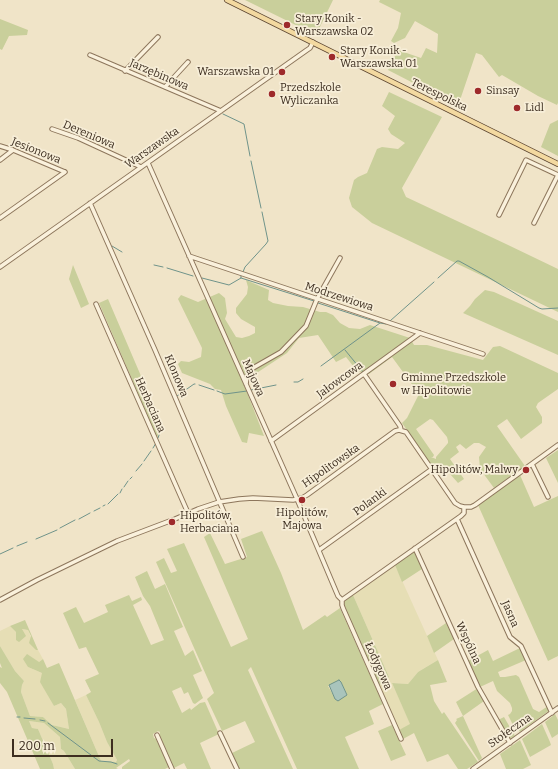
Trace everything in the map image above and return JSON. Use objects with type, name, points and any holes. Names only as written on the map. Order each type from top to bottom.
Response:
[{"type":"main road","name":"Terespolska","points":[[227,0],[558,164]]},
{"type":"street","points":[[125,71],[158,37]]},
{"type":"street","name":"Warszawska","points":[[0,267],[310,48],[313,42]]},
{"type":"street","name":"Jarzębinowa","points":[[90,55],[221,111]]},
{"type":"street","points":[[165,87],[188,62]]},
{"type":"street","name":"Dereniowa","points":[[52,129],[78,138],[142,167]]},
{"type":"street","name":"Jesionowa","points":[[0,146],[65,172],[0,218]]},
{"type":"street","points":[[0,160],[13,150]]},
{"type":"street","points":[[499,215],[526,160],[558,175],[534,223]]},
{"type":"street","name":"Majowa","points":[[148,163],[297,499],[338,596],[342,600]]},
{"type":"street","name":"Klonowa","points":[[90,203],[243,556]]},
{"type":"street","name":"Modrzewiowa","points":[[189,256],[483,354]]},
{"type":"street","points":[[246,385],[247,377],[253,368],[281,352],[306,326],[317,299],[340,258]]},
{"type":"street","name":"Herbaciana","points":[[96,304],[188,513]]},
{"type":"street","name":"Jałowcowa","points":[[271,441],[420,333]]},
{"type":"street","points":[[364,374],[400,426],[401,430],[406,432],[455,503],[460,506],[470,507],[475,505],[558,445]]},
{"type":"street","name":"Hipolitowska","points":[[0,600],[117,541],[219,502],[239,499],[297,499],[306,495],[395,431],[401,430]]},
{"type":"street","points":[[532,464],[548,497]]},
{"type":"street","name":"Polanki","points":[[319,550],[432,469]]},
{"type":"street","points":[[342,600],[457,519],[462,515],[464,507]]},
{"type":"street","name":"Jasna","points":[[457,519],[510,637],[521,646],[552,712]]},
{"type":"street","name":"Wspólna","points":[[415,548],[478,687],[510,743]]},
{"type":"street","name":"Łodygowa","points":[[342,600],[343,608],[401,739]]},
{"type":"street","name":"Stołeczna","points":[[473,769],[558,708]]},
{"type":"street","points":[[220,733],[237,769]]},
{"type":"street","points":[[157,735],[172,769]]},
{"type":"shaded area","points":[[395,565],[438,660],[418,672],[408,684],[392,683],[411,725],[399,730],[379,685],[389,677],[353,595]]},
{"type":"shaded area","points":[[10,626],[16,632],[22,629],[28,630],[36,650],[38,650],[43,659],[28,667],[42,673],[54,706],[61,703],[66,709],[69,729],[52,725],[43,717],[30,716],[21,692],[24,681],[15,671],[0,646],[0,631]]},
{"type":"shaded area","points":[[86,695],[107,742],[117,760],[116,762],[101,761],[75,700]]},
{"type":"shaded area","points":[[29,721],[44,723],[60,737],[61,749],[64,751],[75,769],[54,769],[38,729],[32,728]]},
{"type":"green space","points":[[245,0],[333,0],[316,35]]},
{"type":"green space","points":[[380,0],[558,0],[557,105],[502,75],[499,77],[482,55],[476,53],[458,106],[388,70],[398,50],[421,58],[426,48],[437,53],[438,34],[415,21],[405,38],[394,43],[391,41],[398,28],[401,13],[379,2]]},
{"type":"green space","points":[[0,19],[28,30],[27,35],[9,36],[2,50],[0,49]]},
{"type":"green space","points":[[389,92],[442,117],[402,188],[406,197],[558,269],[558,312],[372,223],[352,207],[349,198],[354,180],[367,173],[377,149],[382,147],[398,149],[405,143],[391,134],[388,129],[395,116],[382,106]]},
{"type":"green space","points":[[558,120],[558,156],[541,147],[550,124]]},
{"type":"green space","points":[[73,265],[89,304],[81,308],[69,279]]},
{"type":"green space","points":[[246,280],[269,290],[268,300],[273,303],[326,312],[333,315],[340,323],[349,328],[360,329],[370,325],[410,338],[414,345],[427,345],[483,360],[493,347],[500,346],[558,373],[558,389],[538,403],[536,407],[542,417],[542,423],[521,439],[507,419],[497,426],[525,466],[494,488],[480,469],[479,457],[486,447],[479,443],[474,443],[466,449],[460,444],[456,447],[459,452],[450,459],[464,479],[458,483],[443,466],[434,469],[402,423],[407,418],[419,394],[392,357],[369,374],[357,371],[346,357],[336,362],[318,335],[299,338],[287,353],[243,382],[264,436],[249,433],[247,443],[242,442],[226,406],[221,390],[215,389],[210,384],[182,373],[178,364],[181,361],[189,362],[201,357],[202,348],[178,299],[181,295],[198,302],[219,293],[225,298],[227,313],[225,319],[236,337],[242,338],[255,333],[255,327],[241,319],[236,313],[236,308],[247,294],[248,287]],"holes":[[[430,419],[433,420],[447,437],[448,441],[436,459],[431,457],[434,455],[416,429]]]},
{"type":"green space","points":[[485,290],[494,292],[558,321],[558,355],[463,313]]},
{"type":"green space","points":[[108,299],[162,425],[157,438],[99,303]]},
{"type":"green space","points":[[558,450],[558,483],[546,458]]},
{"type":"green space","points":[[520,475],[534,507],[558,496],[558,656],[548,661],[478,505]]},
{"type":"green space","points":[[262,531],[281,573],[303,630],[325,615],[327,617],[340,608],[383,704],[369,711],[374,724],[345,737],[359,769],[297,769],[251,667],[248,670],[293,769],[239,769],[232,753],[255,742],[245,721],[222,731],[207,699],[214,693],[156,562],[164,558],[171,573],[177,571],[167,549],[184,543],[231,647],[248,639],[204,537],[210,533],[225,564],[247,557],[241,539]],"holes":[[[341,682],[347,695],[336,700],[328,686]]]},
{"type":"green space","points":[[414,551],[422,569],[402,582],[395,565]]},
{"type":"green space","points":[[147,571],[155,589],[165,584],[183,627],[174,631],[185,656],[193,650],[202,671],[193,675],[203,698],[195,704],[193,703],[188,692],[184,694],[181,687],[172,691],[182,713],[190,708],[191,710],[200,703],[205,702],[219,734],[200,743],[211,769],[187,769],[184,763],[174,768],[160,737],[160,732],[158,731],[153,734],[169,767],[165,769],[122,769],[122,767],[130,761],[129,759],[116,768],[118,769],[75,769],[64,751],[61,749],[60,737],[44,723],[29,721],[32,728],[38,729],[54,769],[40,769],[7,692],[0,683],[0,667],[2,668],[0,663],[0,646],[15,671],[24,681],[21,692],[30,716],[43,717],[52,725],[69,729],[66,709],[61,703],[54,706],[40,682],[42,673],[28,667],[23,659],[27,654],[39,662],[43,659],[47,668],[59,663],[101,761],[116,762],[117,760],[107,742],[86,695],[91,692],[85,680],[99,674],[86,647],[79,649],[63,613],[76,607],[84,623],[108,612],[105,605],[129,595],[132,601],[141,597],[142,600],[133,605],[151,645],[164,640],[150,606],[143,596],[135,577]]},
{"type":"green space","points":[[353,595],[389,677],[379,685],[344,607],[343,603]]},
{"type":"green space","points":[[25,620],[38,650],[36,650],[29,643],[31,636],[28,630],[22,629],[26,636],[19,642],[16,640],[16,632],[10,626]]},
{"type":"green space","points":[[446,623],[454,639],[434,653],[427,636]]},
{"type":"green space","points":[[520,648],[526,660],[498,672],[500,677],[516,675],[519,677],[533,709],[539,712],[548,706],[550,710],[520,732],[512,723],[508,715],[512,711],[510,703],[497,691],[493,681],[480,687],[468,661],[488,650],[493,661]]},
{"type":"green space","points":[[438,660],[447,682],[430,685],[434,701],[442,714],[444,712],[478,762],[467,769],[458,769],[448,754],[427,762],[414,733],[403,739],[399,730],[410,724],[392,683],[408,684],[418,672]]},
{"type":"green space","points":[[478,688],[484,701],[463,716],[456,702]]},
{"type":"green space","points":[[555,714],[558,720],[558,734],[552,738],[545,722]]},
{"type":"green space","points":[[463,716],[482,758],[479,761],[455,723],[457,720],[456,719]]},
{"type":"green space","points":[[504,717],[515,736],[509,739],[498,720]]},
{"type":"green space","points":[[542,724],[551,745],[530,757],[522,739]]},
{"type":"green space","points":[[392,725],[406,755],[391,761],[378,731]]},
{"type":"green space","points":[[520,740],[531,765],[523,769],[506,769],[500,754]]},
{"type":"water","points":[[339,680],[347,695],[338,701],[335,699],[329,685]]},
{"type":"waterway","points":[[223,114],[244,124],[250,156]]},
{"type":"waterway","points":[[251,161],[261,208]]},
{"type":"waterway","points":[[243,272],[245,267],[268,241],[262,212]]},
{"type":"waterway","points":[[112,246],[122,252]]},
{"type":"waterway","points":[[438,278],[457,261],[459,261],[539,308],[558,308]]},
{"type":"waterway","points":[[154,265],[163,267]]},
{"type":"waterway","points":[[167,268],[193,276]]},
{"type":"waterway","points":[[202,278],[229,285],[241,278],[241,276]]},
{"type":"waterway","points":[[241,278],[314,301]]},
{"type":"waterway","points":[[390,321],[434,282]]},
{"type":"waterway","points":[[318,303],[386,324]]},
{"type":"waterway","points":[[321,366],[380,323]]},
{"type":"waterway","points":[[345,350],[363,372]]},
{"type":"waterway","points":[[294,382],[298,382],[303,379]]},
{"type":"waterway","points":[[177,396],[195,384]]},
{"type":"waterway","points":[[199,385],[214,390]]},
{"type":"waterway","points":[[251,390],[276,385]]},
{"type":"waterway","points":[[217,391],[225,394],[247,391]]},
{"type":"waterway","points":[[158,438],[162,427]]},
{"type":"waterway","points":[[153,448],[156,443]]},
{"type":"waterway","points":[[144,461],[151,451]]},
{"type":"waterway","points":[[136,471],[142,464]]},
{"type":"waterway","points":[[124,487],[128,481]]},
{"type":"waterway","points":[[120,493],[122,489]]},
{"type":"waterway","points":[[108,504],[118,494]]},
{"type":"waterway","points":[[94,511],[100,508]]},
{"type":"waterway","points":[[79,519],[90,513]]},
{"type":"waterway","points":[[60,528],[75,520]]},
{"type":"waterway","points":[[36,539],[57,530]]},
{"type":"waterway","points":[[17,546],[27,542]]},
{"type":"waterway","points":[[0,554],[13,548]]},
{"type":"waterway","points":[[24,718],[35,719]]},
{"type":"waterway","points":[[40,720],[45,721]]},
{"type":"waterway","points":[[48,723],[99,761],[117,764]]},
{"type":"place","name":"Stary Konik - Warszawska 02","points":[[287,25]]},
{"type":"place","name":"Stary Konik - Warszawska 01","points":[[332,57]]},
{"type":"place","name":"Warszawska 01","points":[[282,72]]},
{"type":"place","name":"Sinsay","points":[[478,91]]},
{"type":"place","name":"Przedszkole Wyliczanka","points":[[272,94]]},
{"type":"place","name":"Lidl","points":[[517,108]]},
{"type":"place","name":"Gminne Przedszkole w Hipolitowie","points":[[393,384]]},
{"type":"place","name":"Hipolitów, Malwy","points":[[526,470]]},
{"type":"place","name":"Hipolitów, Majowa","points":[[302,500]]},
{"type":"place","name":"Hipolitów, Herbaciana","points":[[172,522]]}]
